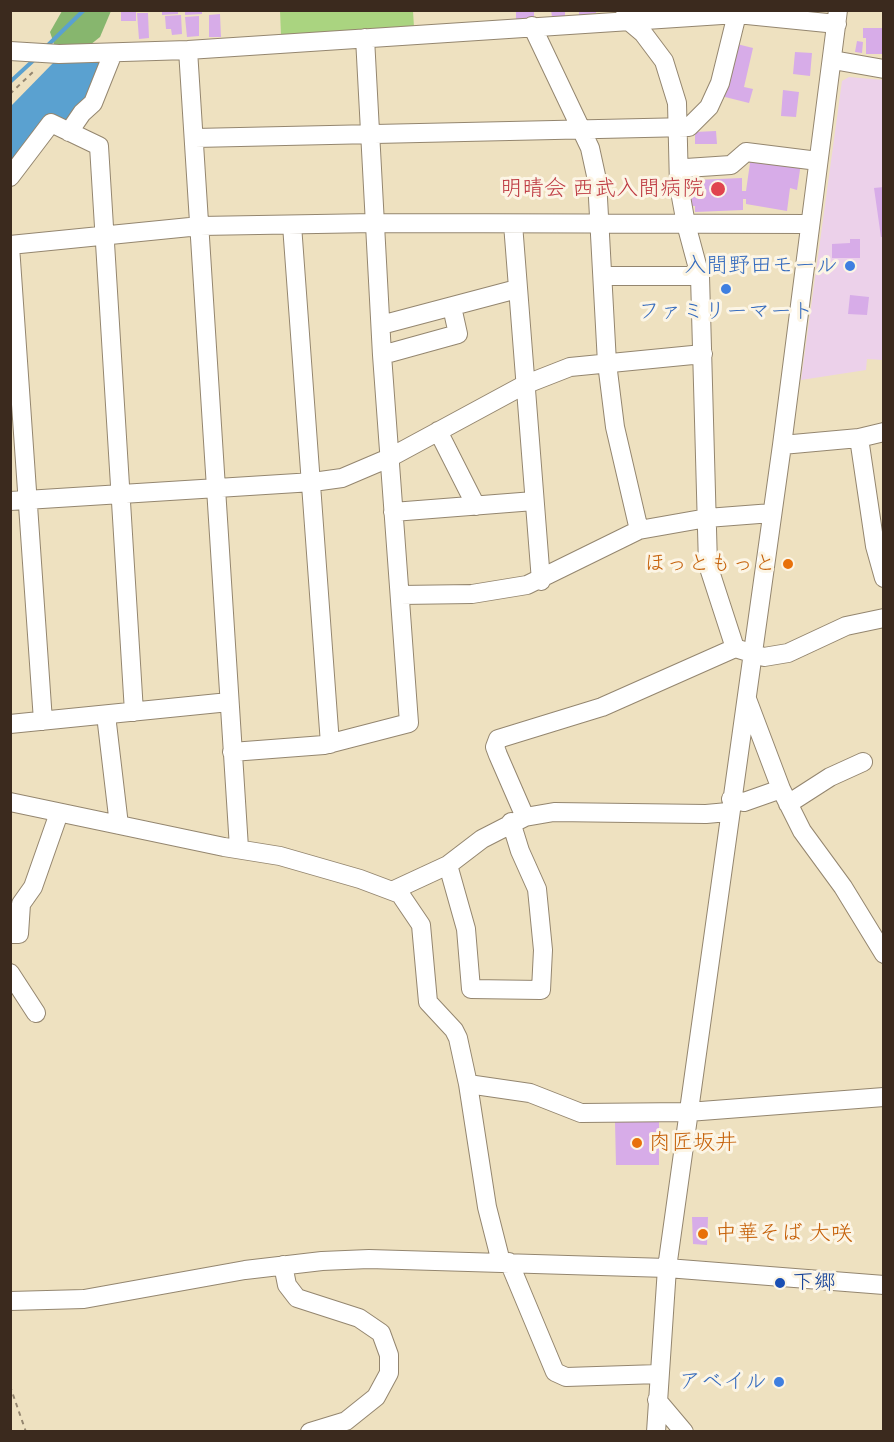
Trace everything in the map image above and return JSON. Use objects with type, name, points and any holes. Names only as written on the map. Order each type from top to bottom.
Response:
[{"type":"street","points":[[195,138],[689,127],[709,107],[723,73],[737,12]]},
{"type":"street","points":[[10,51],[51,54],[188,50],[532,26],[622,15],[737,12],[838,17],[809,224],[782,445],[729,805],[667,1268],[657,1400],[657,1431]]},
{"type":"street","points":[[622,15],[643,33],[664,61],[677,103],[679,186],[686,224],[700,276],[708,565],[735,648]]},
{"type":"street","points":[[532,26],[582,129],[590,148],[597,180],[607,363],[615,427],[639,530]]},
{"type":"street","points":[[232,752],[330,744],[408,723],[382,355],[365,38]]},
{"type":"street","points":[[188,50],[239,848]]},
{"type":"street","points":[[69,132],[82,113],[93,103],[113,53]]},
{"type":"street","points":[[833,60],[884,69]]},
{"type":"street","points":[[10,177],[51,123],[99,146],[134,712]]},
{"type":"street","points":[[686,168],[731,165],[746,152],[818,161]]},
{"type":"street","points":[[43,721],[19,501],[10,246],[200,226],[375,223],[809,224]]},
{"type":"street","points":[[513,224],[541,580]]},
{"type":"street","points":[[292,225],[330,744]]},
{"type":"street","points":[[603,276],[700,276]]},
{"type":"street","points":[[381,324],[517,289]]},
{"type":"street","points":[[382,355],[458,334],[452,307]]},
{"type":"street","points":[[19,501],[312,482],[342,477],[389,458],[524,385],[570,367],[703,354]]},
{"type":"street","points":[[438,431],[476,506]]},
{"type":"street","points":[[782,445],[859,438],[884,432]]},
{"type":"street","points":[[859,438],[875,546],[884,578]]},
{"type":"street","points":[[393,512],[534,501]]},
{"type":"street","points":[[400,595],[496,592],[541,580],[639,530],[707,518],[772,513]]},
{"type":"street","points":[[448,866],[466,929],[471,989],[541,990],[543,950],[537,889],[520,851],[518,819],[495,747],[498,739],[602,706],[735,648],[764,657],[788,653],[846,626],[884,618]]},
{"type":"street","points":[[746,698],[785,797],[802,831],[843,887],[884,954]]},
{"type":"street","points":[[10,724],[229,702]]},
{"type":"street","points":[[105,715],[119,825]]},
{"type":"street","points":[[394,890],[448,866],[482,839],[518,819],[554,812],[729,805],[785,797],[863,762]]},
{"type":"street","points":[[10,802],[224,847],[280,856],[394,890],[407,902],[420,926],[424,945],[428,1002],[458,1038],[468,1084],[487,1207],[505,1262],[555,1372],[566,1377],[659,1374]]},
{"type":"street","points":[[10,934],[19,934],[21,904],[33,887],[59,813]]},
{"type":"street","points":[[10,973],[36,1013]]},
{"type":"street","points":[[468,1084],[530,1093],[581,1113],[688,1112],[884,1097]]},
{"type":"street","points":[[10,1301],[84,1299],[284,1265],[369,1259],[667,1268],[884,1285]]},
{"type":"street","points":[[284,1265],[287,1285],[297,1298],[359,1318],[381,1333],[389,1355],[389,1373],[376,1397],[346,1421],[310,1431]]},
{"type":"street","points":[[657,1400],[684,1431]]},
{"type":"path","points":[[10,94],[51,54]]},
{"type":"path","points":[[10,1386],[26,1431]]},
{"type":"shaded area","name":"入間野田モール","points":[[849,77],[883,80],[883,360],[867,359],[866,370],[801,380],[842,81]]},
{"type":"green space","points":[[62,11],[111,11],[100,37],[85,49],[56,50],[50,32]]},
{"type":"green space","points":[[280,11],[413,11],[414,27],[281,35]]},
{"type":"water","points":[[102,58],[87,101],[11,170],[11,106],[56,60]]},
{"type":"building","points":[[121,10],[136,10],[136,21],[121,21]]},
{"type":"building","points":[[162,10],[178,10],[178,14],[162,15]]},
{"type":"building","points":[[185,10],[202,10],[202,14],[185,15]]},
{"type":"building","points":[[516,10],[534,10],[534,19],[516,20]]},
{"type":"building","points":[[551,10],[565,10],[565,16],[552,17]]},
{"type":"building","points":[[579,10],[596,10],[596,13],[579,16]]},
{"type":"building","points":[[137,13],[148,13],[149,38],[139,39]]},
{"type":"building","points":[[220,14],[221,37],[209,37],[209,15]]},
{"type":"building","points":[[181,15],[182,34],[172,35],[171,29],[166,29],[165,16]]},
{"type":"building","points":[[199,16],[199,36],[187,37],[185,17]]},
{"type":"building","points":[[863,28],[882,28],[882,54],[866,54],[866,38],[863,38]]},
{"type":"building","points":[[857,41],[863,42],[862,53],[855,52]]},
{"type":"building","points":[[737,44],[753,48],[744,87],[753,89],[749,103],[721,96]]},
{"type":"building","points":[[795,52],[812,53],[810,76],[793,74]]},
{"type":"building","points":[[783,90],[799,92],[796,117],[781,116]]},
{"type":"building","points":[[716,131],[717,144],[695,144],[695,132]]},
{"type":"building","points":[[751,156],[801,163],[797,190],[790,188],[787,211],[746,204],[746,199],[743,199],[743,210],[695,212],[695,206],[691,206],[690,195],[695,194],[694,180],[742,178],[742,191],[746,191]]},
{"type":"building","points":[[884,187],[884,237],[881,237],[874,188]]},
{"type":"building","points":[[850,239],[860,239],[860,258],[832,258],[832,244],[850,243]]},
{"type":"building","points":[[850,295],[869,297],[867,315],[848,314]]},
{"type":"building","name":"肉匠坂井","points":[[659,1121],[659,1165],[616,1165],[615,1122]]},
{"type":"building","points":[[692,1217],[708,1217],[707,1245],[693,1244]]},
{"type":"waterway","points":[[47,46],[84,10]]},
{"type":"waterway","points":[[10,82],[36,58]]},
{"type":"place","name":"明晴会 西武入間病院","points":[[718,189]]},
{"type":"place","name":"入間野田モール","points":[[850,266]]},
{"type":"place","name":"ファミリーマート","points":[[726,289]]},
{"type":"place","name":"ほっともっと","points":[[788,564]]},
{"type":"place","name":"肉匠坂井","points":[[637,1143]]},
{"type":"place","name":"中華そば 大咲","points":[[703,1234]]},
{"type":"place","name":"下郷","points":[[780,1283]]},
{"type":"place","name":"アベイル","points":[[779,1382]]}]
